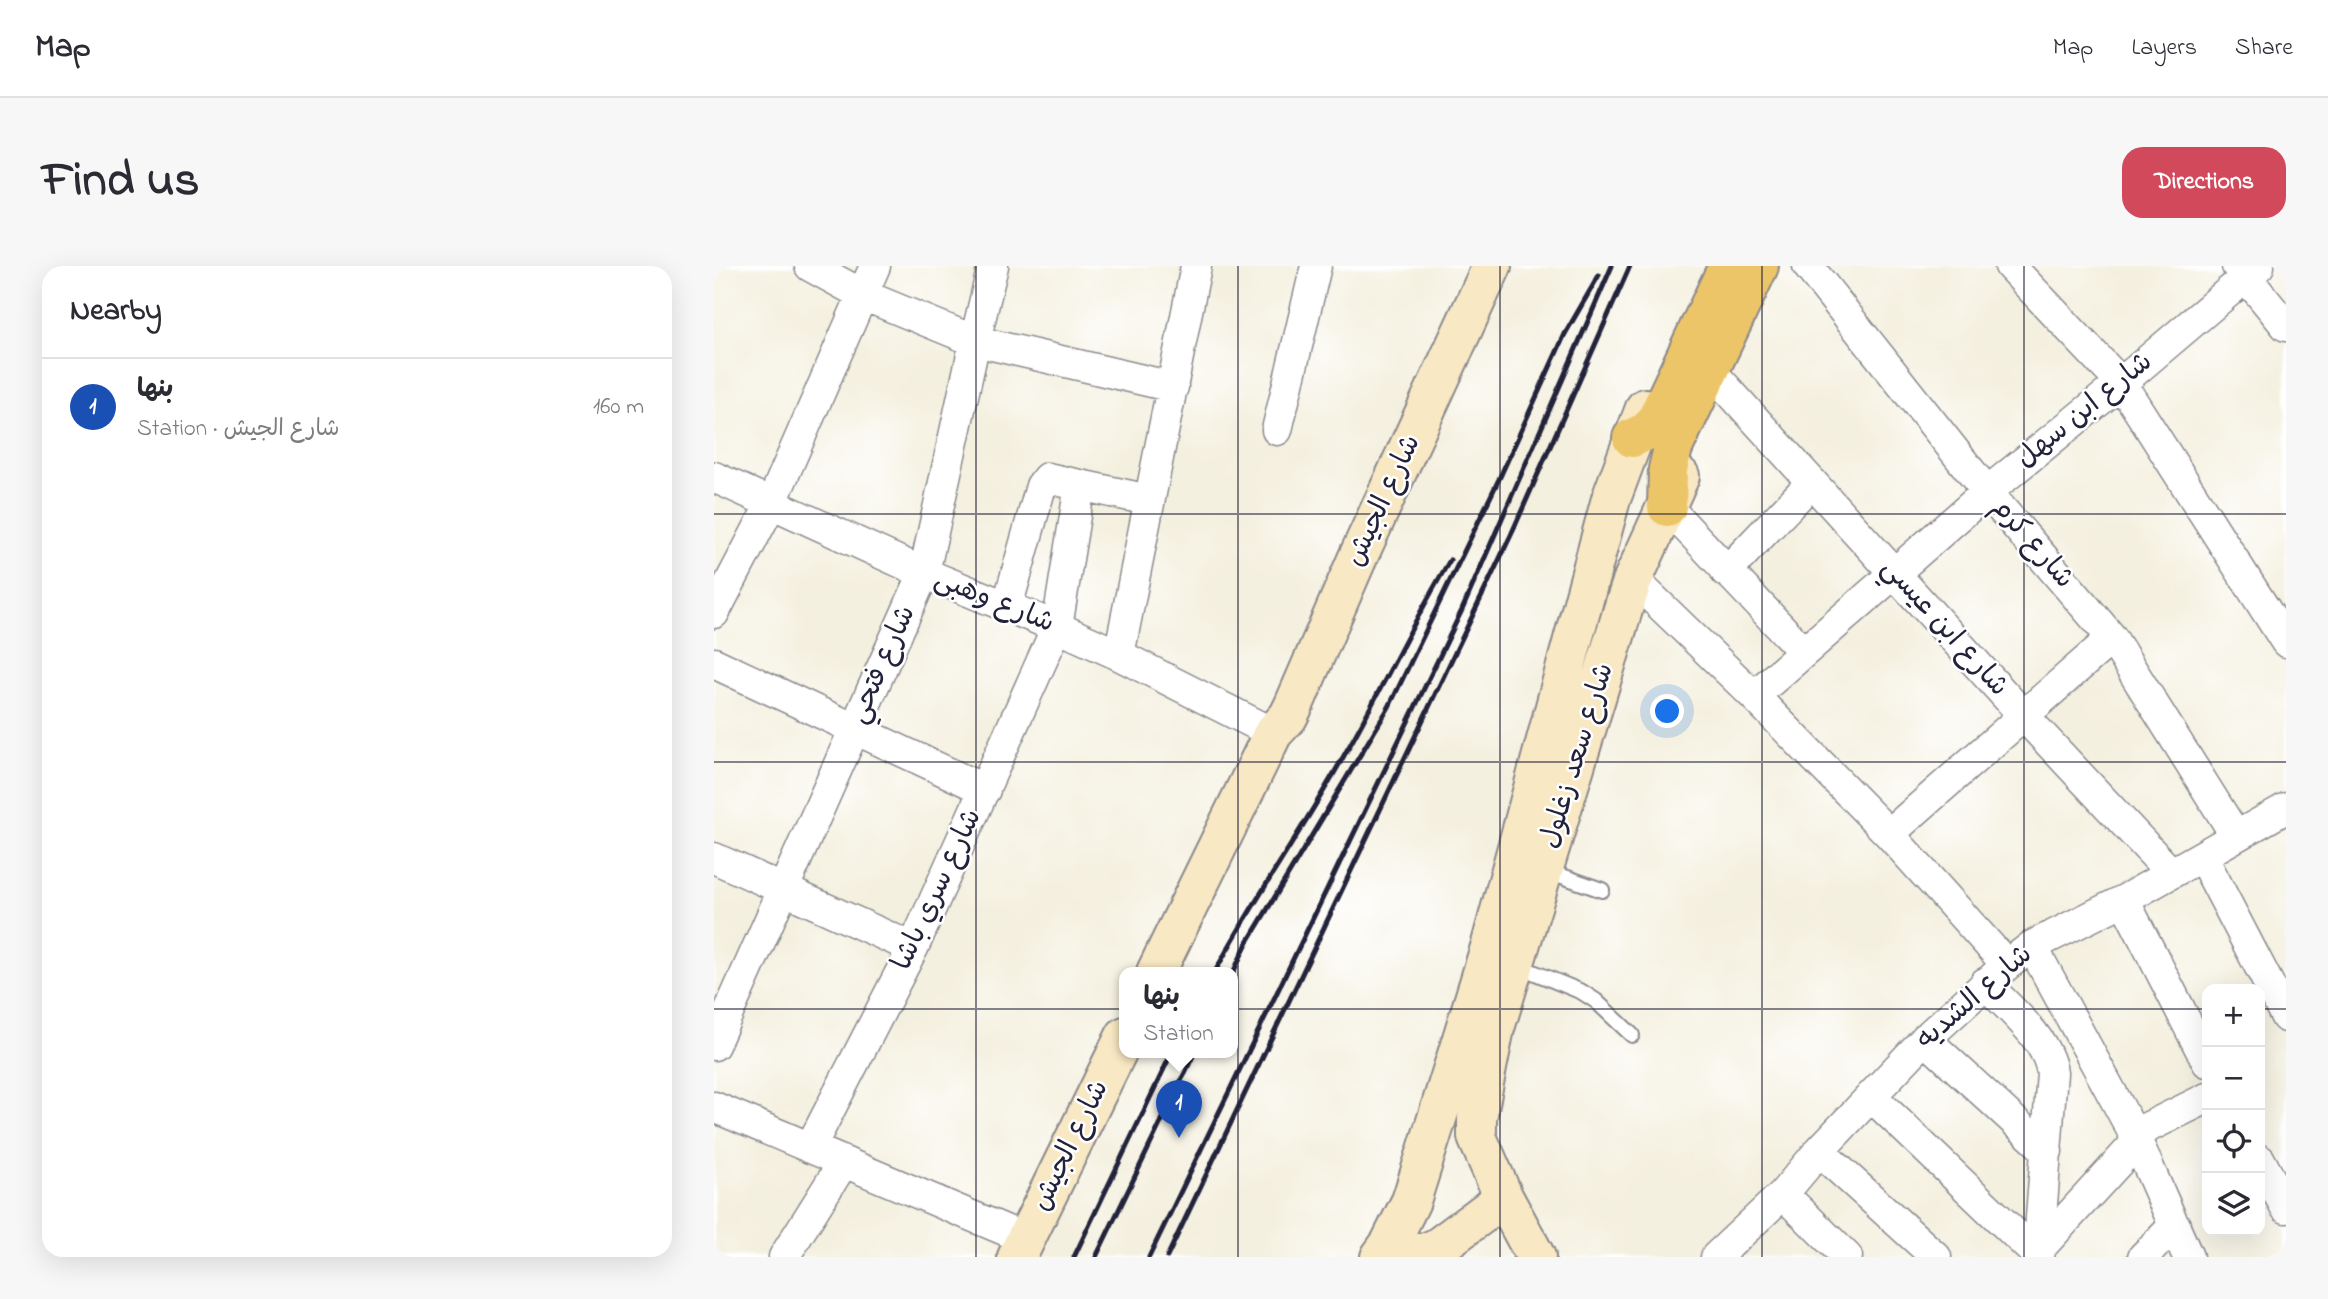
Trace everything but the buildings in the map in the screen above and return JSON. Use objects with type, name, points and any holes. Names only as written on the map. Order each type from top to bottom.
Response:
[{"type":"highway","points":[[1632,438],[1647,431],[1655,422],[1728,266]]},
{"type":"highway","points":[[1667,507],[1668,469],[1673,448],[1759,266]]},
{"type":"main road","name":"شارع الجيش","points":[[1273,733],[1269,721],[1273,699],[1324,576],[1470,266]]},
{"type":"main road","name":"شارع الجيش","points":[[1158,967],[1273,733],[1288,717],[1293,707],[1492,266]]},
{"type":"main road","name":"شارع سعد زغلول","points":[[1385,1250],[1411,1201],[1491,944],[1601,535],[1632,438],[1709,266]]},
{"type":"main road","name":"شارع سعد زغلول","points":[[1536,1257],[1504,1198],[1477,1136],[1476,1128],[1495,1028],[1633,579],[1667,507],[1720,381],[1775,266]]},
{"type":"main road","name":"شارع الجيش","points":[[1021,1248],[1119,1048]]},
{"type":"main road","points":[[1385,1250],[1426,1253],[1504,1198]]},
{"type":"street","points":[[810,266],[863,295],[975,341],[1172,387]]},
{"type":"street","points":[[714,613],[772,502],[875,266]]},
{"type":"street","name":"شارع فتحي","points":[[714,1045],[726,983],[783,889],[924,573],[993,266]]},
{"type":"street","points":[[1119,655],[1196,266]]},
{"type":"street","points":[[1277,430],[1317,266]]},
{"type":"street","name":"شارع كرم","points":[[1808,266],[1987,492],[2112,638],[2236,836]]},
{"type":"street","points":[[2022,270],[2121,383],[2286,642]]},
{"type":"street","points":[[2247,270],[2286,326]]},
{"type":"street","name":"شارع ابن سهل","points":[[1754,696],[1987,492],[2121,383],[2247,270]]},
{"type":"street","name":"شارع ابن عيسي","points":[[1720,381],[2023,716],[2171,873]]},
{"type":"street","name":"شارع وهبى","points":[[714,477],[924,573],[1119,655],[1273,733]]},
{"type":"street","points":[[1007,607],[1041,486],[1047,478],[1149,500]]},
{"type":"street","points":[[1727,572],[1812,482]]},
{"type":"street","name":"شارع سري باشا","points":[[810,1148],[913,948],[1057,628],[1080,485]]},
{"type":"street","points":[[1667,507],[1804,652]]},
{"type":"street","points":[[1633,579],[1754,696],[1889,834],[1996,974],[2042,1045],[2050,1061],[2052,1073],[2038,1254]]},
{"type":"street","points":[[1889,834],[2112,638]]},
{"type":"street","points":[[714,663],[985,790]]},
{"type":"street","name":"شارع الشديه","points":[[1718,1256],[1783,1194],[1819,1151],[1925,1039],[1996,974],[2032,946],[2124,900],[2236,836],[2282,819]]},
{"type":"street","points":[[2202,856],[2286,1017]]},
{"type":"street","points":[[714,858],[913,948]]},
{"type":"street","points":[[2124,900],[2202,1052]]},
{"type":"street","points":[[2032,946],[2135,1138],[2188,1257]]},
{"type":"street","points":[[1925,1039],[2047,1151]]},
{"type":"street","points":[[1871,1096],[2038,1254]]},
{"type":"street","points":[[2038,1254],[2135,1138],[2202,1101]]},
{"type":"street","points":[[714,1107],[843,1163],[1021,1248]]},
{"type":"street","points":[[1819,1151],[1936,1257]]},
{"type":"street","points":[[784,1257],[843,1163]]},
{"type":"street","points":[[2265,1169],[2286,1208]]},
{"type":"street","points":[[1783,1194],[1846,1257]]},
{"type":"street","points":[[2143,1257],[2175,1225]]},
{"type":"lane","points":[[1544,870],[1602,890]]},
{"type":"lane","points":[[1515,964],[1582,992],[1596,1001],[1632,1035]]},
{"type":"railway","points":[[1149,1257],[1462,610],[1612,266]]},
{"type":"railway","points":[[1167,1257],[1511,535],[1630,266]]},
{"type":"railway","points":[[1236,967],[1246,945],[1389,707],[1499,479],[1565,334],[1599,275]]},
{"type":"railway","points":[[1218,967],[1330,780],[1450,560]]},
{"type":"railway","points":[[1074,1257],[1169,1058]]},
{"type":"railway","points":[[1096,1257],[1192,1058]]},
{"type":"place","name":"بنها","points":[[1179,1138]]}]
